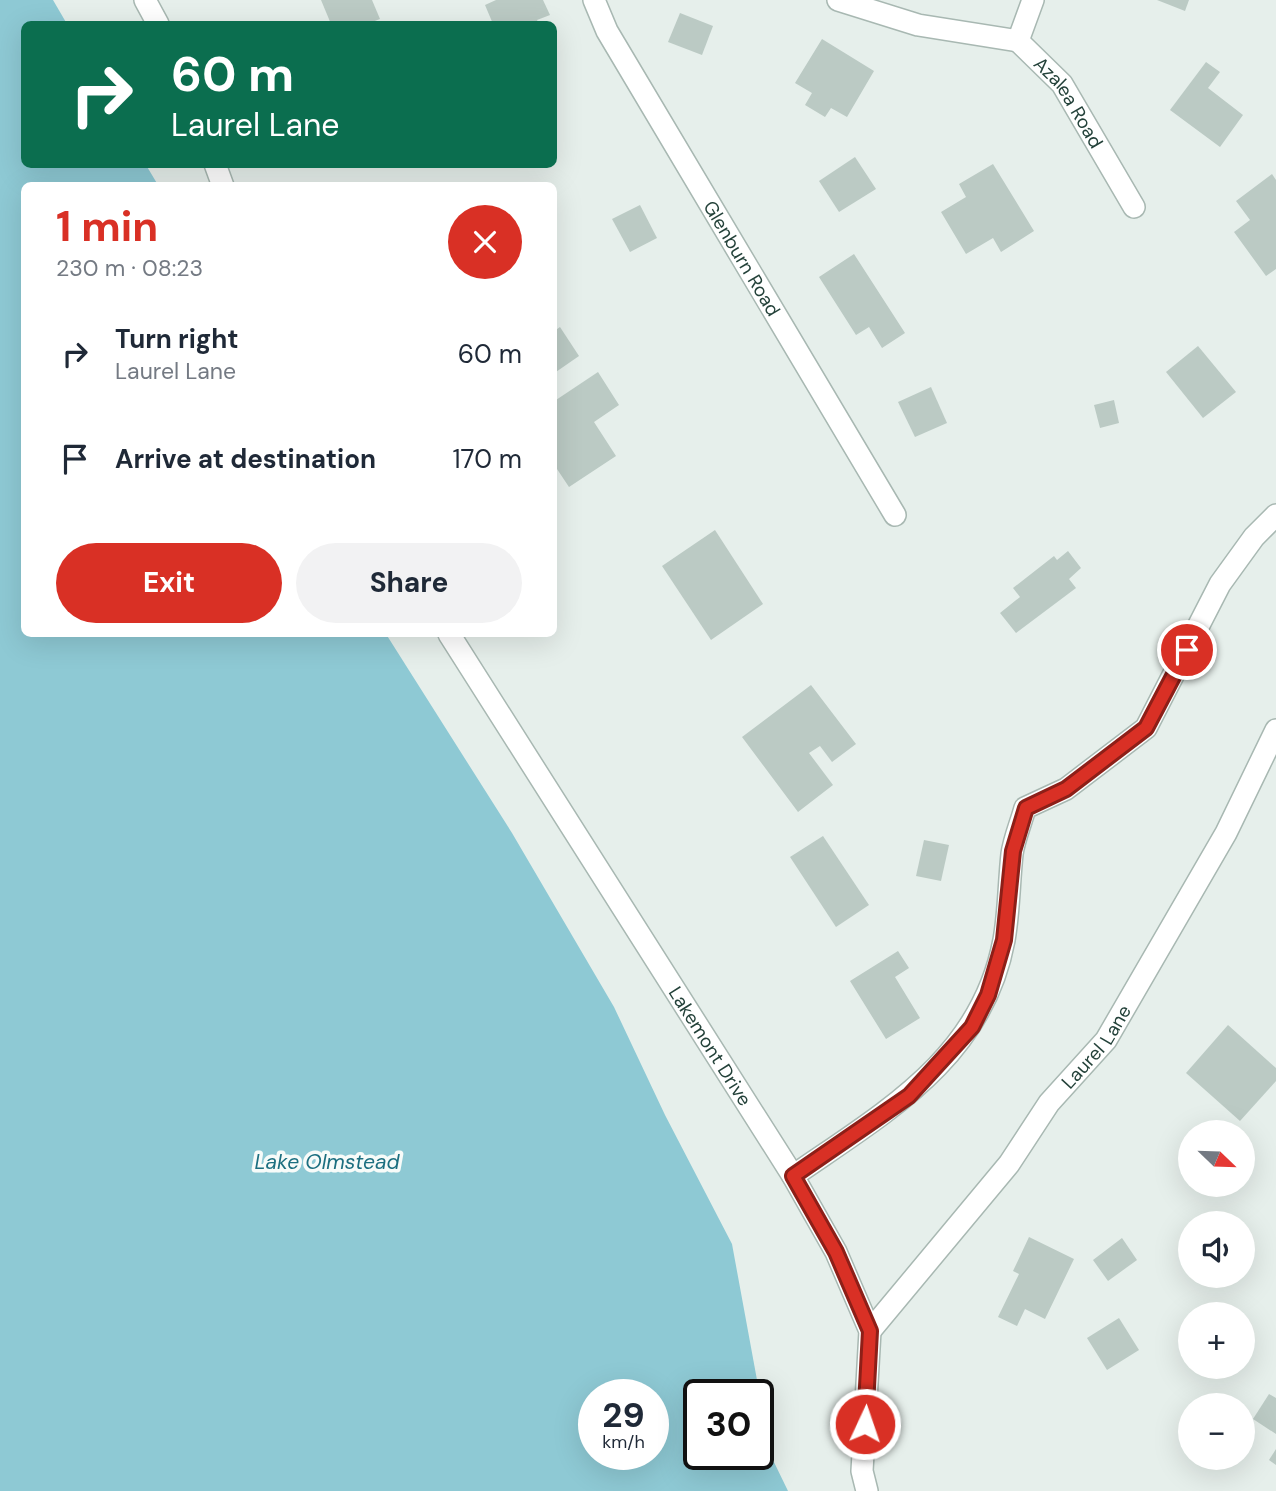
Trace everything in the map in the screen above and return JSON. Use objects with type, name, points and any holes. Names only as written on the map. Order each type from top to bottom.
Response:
[{"type":"street","points":[[145,0],[156,21]]},
{"type":"street","name":"Glenburn Road","points":[[594,0],[607,31],[895,515]]},
{"type":"street","points":[[838,0],[918,25],[1018,41]]},
{"type":"street","name":"Azalea Road","points":[[1033,0],[1018,41],[1062,84],[1134,207]]},
{"type":"street","points":[[793,1176],[909,1096],[972,1027],[988,995],[1004,940],[1013,851],[1026,808],[1066,789],[1146,728],[1220,584],[1254,537],[1276,515]]},
{"type":"street","name":"Lakemont Drive","points":[[451,637],[793,1176],[836,1252],[870,1331],[862,1471],[867,1491]]},
{"type":"street","name":"Laurel Lane","points":[[870,1331],[1009,1164],[1049,1103],[1106,1040],[1226,833],[1276,730]]},
{"type":"water","name":"Lake Olmstead","points":[[0,0],[53,0],[65,21],[21,21],[21,168],[148,168],[156,182],[21,182],[21,637],[388,637],[512,833],[614,1007],[665,1115],[732,1244],[757,1379],[683,1379],[683,1470],[774,1470],[774,1462],[788,1491],[0,1491]]},
{"type":"building","points":[[321,0],[372,0],[380,19],[375,21],[330,21]]},
{"type":"building","points":[[496,0],[543,0],[550,15],[538,21],[492,21],[485,5]]},
{"type":"building","points":[[1157,0],[1189,0],[1185,11]]},
{"type":"building","points":[[680,13],[713,26],[702,55],[668,42]]},
{"type":"building","points":[[822,39],[874,71],[847,117],[831,108],[825,117],[805,105],[812,93],[795,83]]},
{"type":"building","points":[[1206,62],[1220,72],[1208,88],[1243,115],[1220,147],[1170,110]]},
{"type":"building","points":[[855,157],[876,189],[839,212],[819,181]]},
{"type":"building","points":[[993,164],[1034,231],[1001,252],[993,238],[966,254],[941,212],[966,197],[959,184]]},
{"type":"building","points":[[1272,174],[1276,180],[1276,269],[1266,276],[1234,232],[1250,220],[1236,201]]},
{"type":"building","points":[[640,205],[657,238],[630,252],[612,219]]},
{"type":"building","points":[[854,254],[905,333],[882,348],[869,327],[856,335],[819,277]]},
{"type":"building","points":[[560,327],[579,356],[557,371],[557,329]]},
{"type":"building","points":[[1198,346],[1236,392],[1203,418],[1166,372]]},
{"type":"building","points":[[598,372],[619,405],[594,422],[616,456],[569,487],[557,469],[557,399]]},
{"type":"building","points":[[931,387],[947,423],[915,437],[898,402]]},
{"type":"building","points":[[1114,400],[1119,423],[1100,428],[1094,405]]},
{"type":"building","points":[[715,530],[763,604],[711,640],[662,566]]},
{"type":"building","points":[[1068,551],[1081,568],[1069,579],[1076,588],[1016,633],[1000,613],[1020,597],[1013,588],[1054,556],[1057,560]]},
{"type":"building","points":[[811,685],[856,744],[832,762],[820,746],[809,753],[833,785],[798,812],[742,737]]},
{"type":"building","points":[[823,836],[869,905],[836,927],[790,857]]},
{"type":"building","points":[[924,840],[949,845],[941,881],[916,876]]},
{"type":"building","points":[[898,951],[909,968],[895,977],[920,1018],[886,1039],[850,981]]},
{"type":"building","points":[[1228,1025],[1276,1068],[1276,1081],[1239,1120],[1186,1073]]},
{"type":"building","points":[[1029,1237],[1074,1259],[1045,1319],[1025,1309],[1017,1326],[998,1317],[1019,1274],[1013,1271]]},
{"type":"building","points":[[1122,1238],[1137,1260],[1108,1281],[1093,1260]]},
{"type":"building","points":[[1119,1318],[1139,1350],[1107,1370],[1087,1338]]},
{"type":"building","points":[[1269,1394],[1276,1398],[1276,1434],[1255,1420]]},
{"type":"building","points":[[1276,1449],[1276,1465],[1269,1460]]},
{"type":"route","points":[[865,1424],[870,1331],[836,1252],[793,1176],[909,1096],[972,1027],[988,995],[1004,940],[1013,851],[1026,808],[1066,789],[1146,728],[1187,650]]}]
